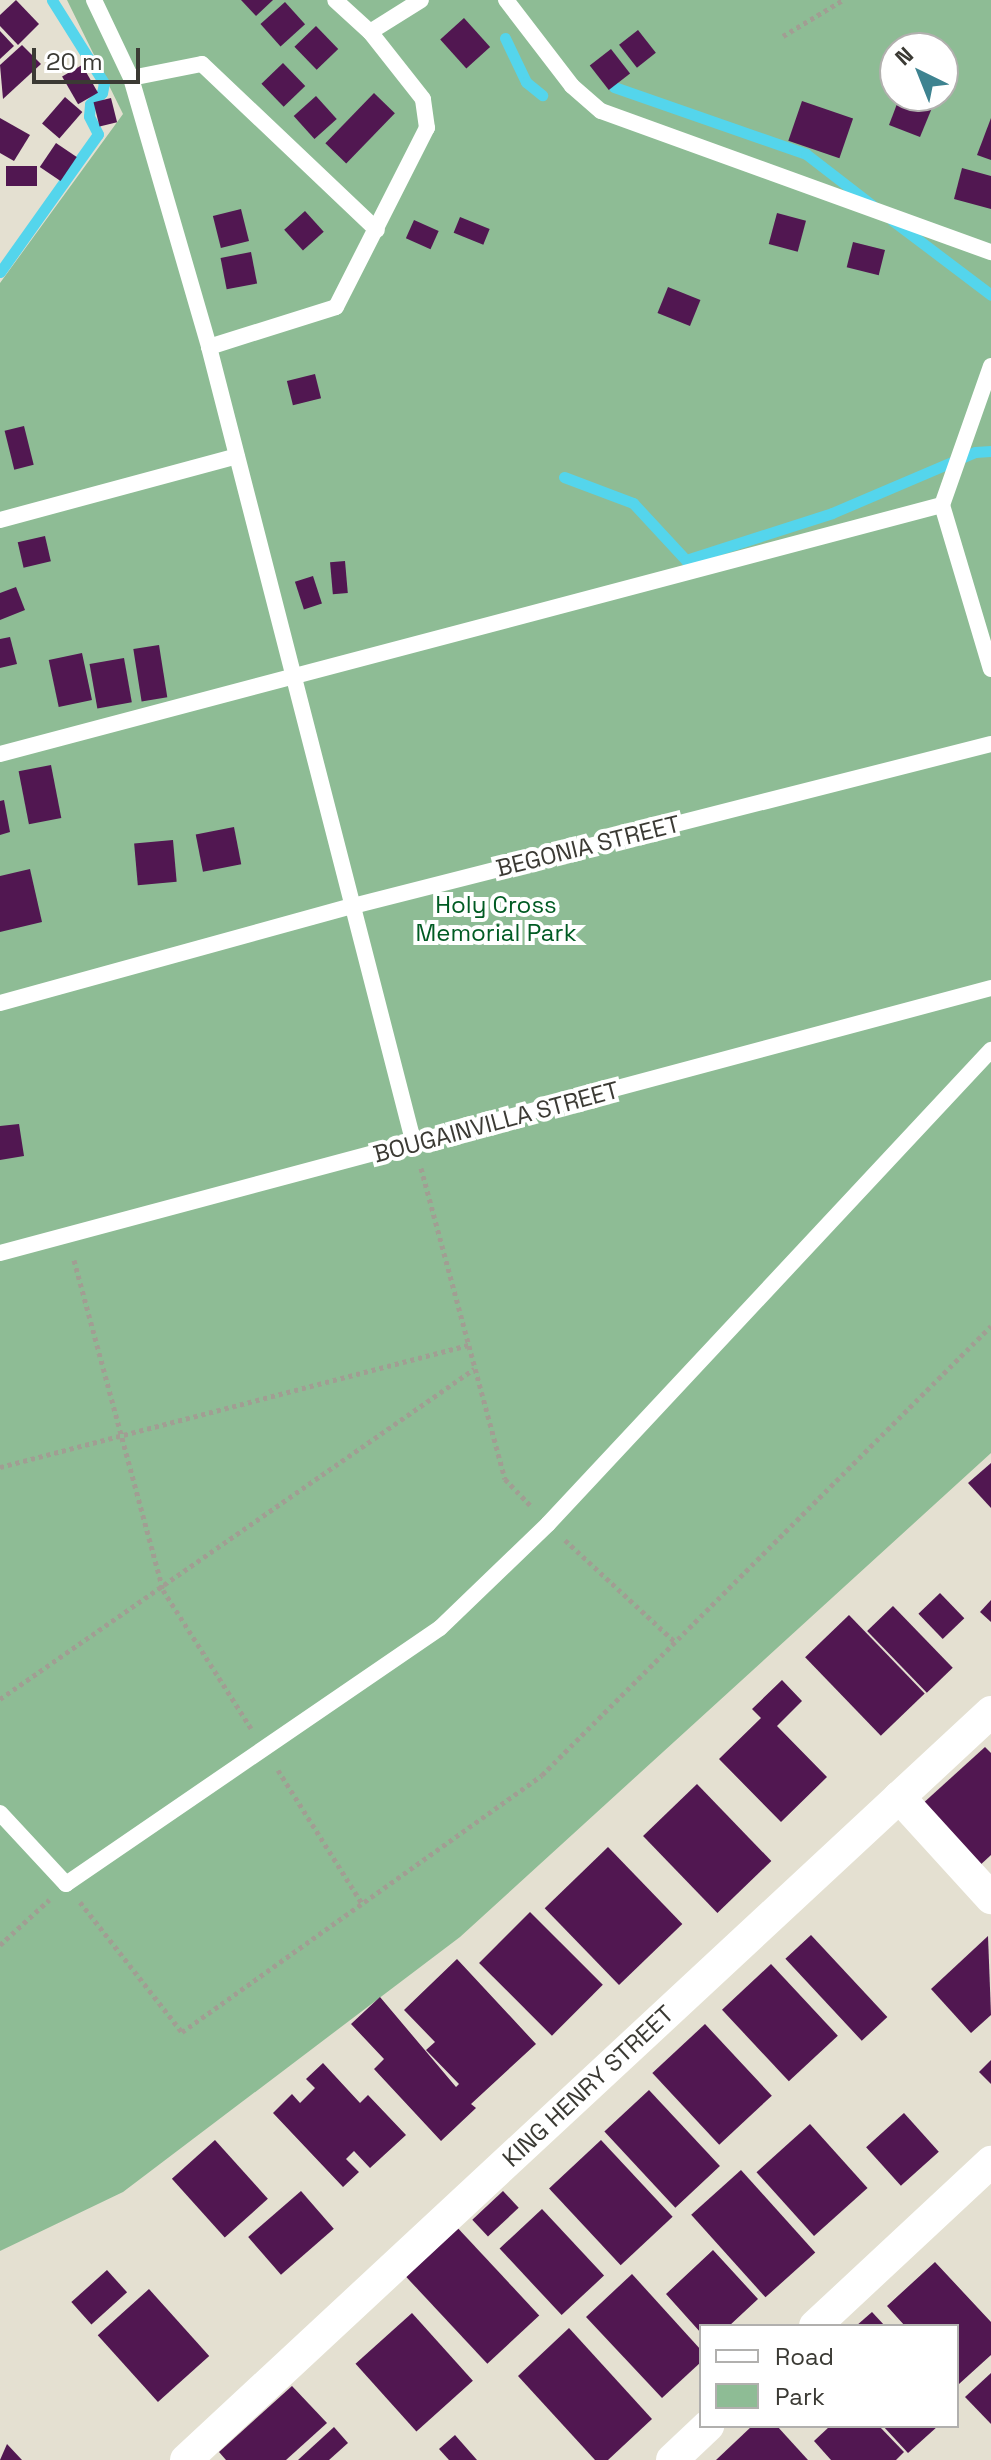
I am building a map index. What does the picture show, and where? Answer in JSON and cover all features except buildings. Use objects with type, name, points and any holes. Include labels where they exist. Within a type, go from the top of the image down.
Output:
[{"type":"street","name":"KING HENRY STREET","points":[[186,2460],[991,1712]]},
{"type":"street","points":[[899,1797],[991,1898]]},
{"type":"street","points":[[817,2324],[991,2162]]},
{"type":"street","points":[[672,2460],[706,2428]]},
{"type":"lane","points":[[94,0],[131,78],[209,347],[414,1144]]},
{"type":"lane","points":[[209,347],[336,307],[427,128],[423,99],[370,32],[335,0]]},
{"type":"lane","points":[[370,32],[421,0]]},
{"type":"lane","points":[[506,0],[572,86],[601,111],[991,252]]},
{"type":"lane","points":[[131,78],[202,64],[377,230]]},
{"type":"lane","points":[[991,366],[942,505],[991,669]]},
{"type":"lane","points":[[0,520],[237,456]]},
{"type":"lane","points":[[0,754],[942,505]]},
{"type":"lane","name":"BEGONIA STREET","points":[[0,1003],[353,906],[991,744]]},
{"type":"lane","name":"BOUGAINVILLA STREET","points":[[0,1253],[991,988]]},
{"type":"lane","points":[[0,1813],[66,1884],[440,1628],[548,1524],[991,1050]]},
{"type":"path","points":[[783,36],[843,0]]},
{"type":"path","points":[[414,1144],[505,1479],[548,1524],[675,1642]]},
{"type":"path","points":[[67,1235],[163,1590],[363,1905]]},
{"type":"path","points":[[0,1945],[66,1884],[182,2032],[542,1775],[991,1326]]},
{"type":"path","points":[[0,1467],[469,1345]]},
{"type":"path","points":[[0,1699],[163,1590],[474,1369]]},
{"type":"green space","name":"Holy Cross Memorial Park","points":[[67,0],[991,0],[991,1453],[460,1937],[123,2192],[0,2251],[0,283],[123,114]]},
{"type":"waterway","points":[[0,272],[98,134],[89,116],[90,104],[102,93],[104,83],[52,0]]},
{"type":"waterway","points":[[505,38],[526,82],[542,95]]},
{"type":"waterway","points":[[614,87],[806,154],[872,205]]},
{"type":"waterway","points":[[892,220],[991,295]]},
{"type":"waterway","points":[[564,477],[633,503],[686,560],[832,513],[975,452],[991,451]]}]
